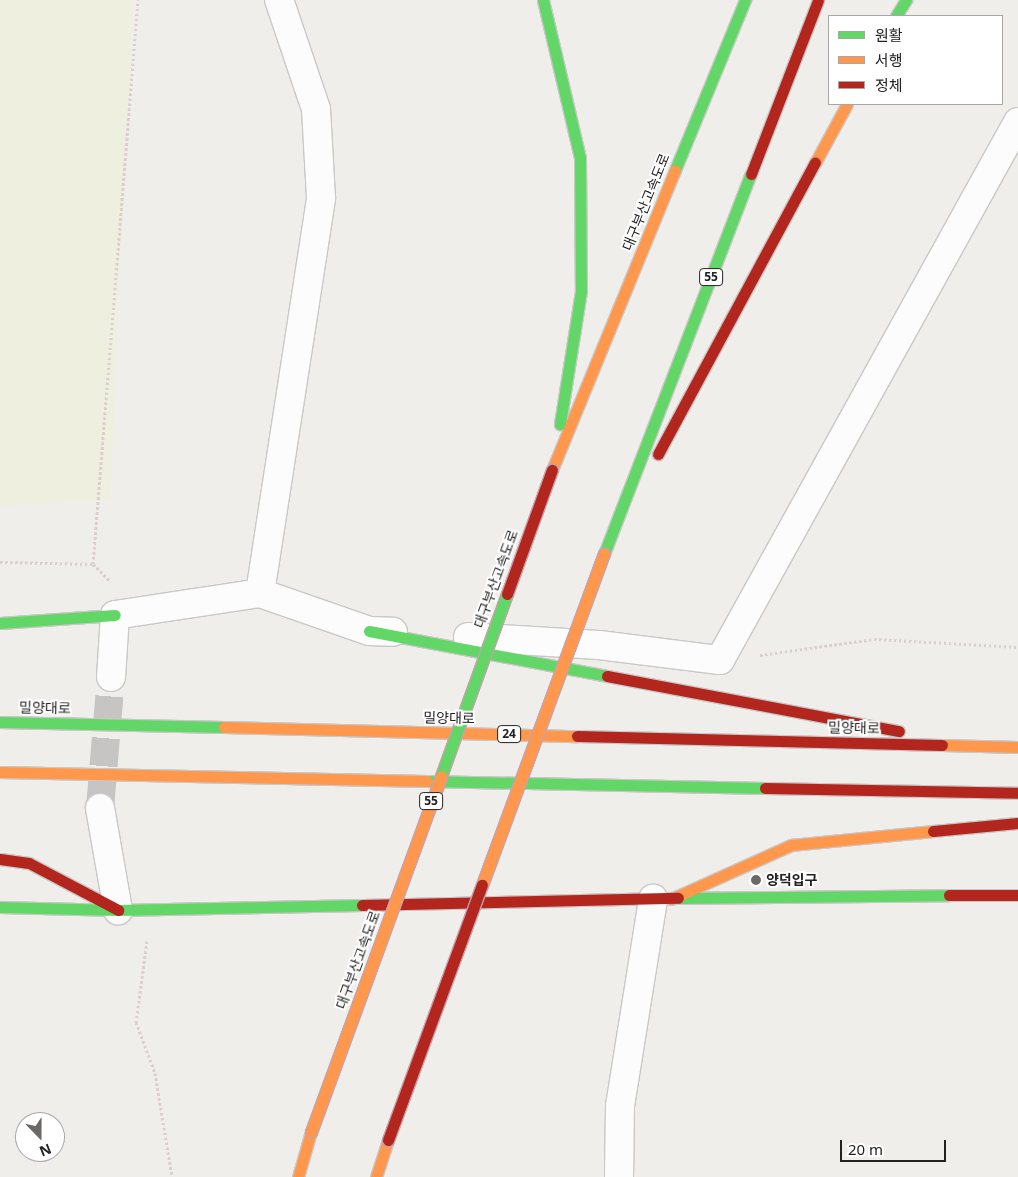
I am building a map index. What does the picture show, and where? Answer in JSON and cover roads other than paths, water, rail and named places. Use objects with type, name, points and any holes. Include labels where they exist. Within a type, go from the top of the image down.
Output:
[{"type":"main road","points":[[543,0],[580,158],[581,291],[552,470]]},
{"type":"main road","name":"대구부산고속도로","points":[[298,1177],[311,1132],[552,470],[745,0]]},
{"type":"main road","name":"55","points":[[376,1177],[604,554],[818,0]]},
{"type":"main road","points":[[897,15],[906,0]]},
{"type":"main road","points":[[604,554],[846,105]]},
{"type":"main road","points":[[0,623],[115,615]]},
{"type":"main road","points":[[369,631],[976,746]]},
{"type":"main road","name":"밀양대로","points":[[0,722],[1018,747]]},
{"type":"main road","points":[[0,772],[1018,793]]},
{"type":"main road","points":[[662,899],[791,845],[1018,823]]},
{"type":"main road","points":[[0,859],[29,863],[118,910]]},
{"type":"main road","points":[[0,907],[118,910],[662,899],[1018,895]]},
{"type":"street","points":[[260,593],[321,198],[316,109],[279,0]]},
{"type":"street","points":[[111,677],[115,615],[260,593],[369,631],[599,645],[720,660],[1018,122]]},
{"type":"street","points":[[100,808],[118,910]]},
{"type":"street","points":[[619,1177],[620,1106],[662,899]]},
{"type":"tunnel","points":[[100,808],[111,677]]},
{"type":"place","name":"양덕입구","points":[[756,880]]}]
